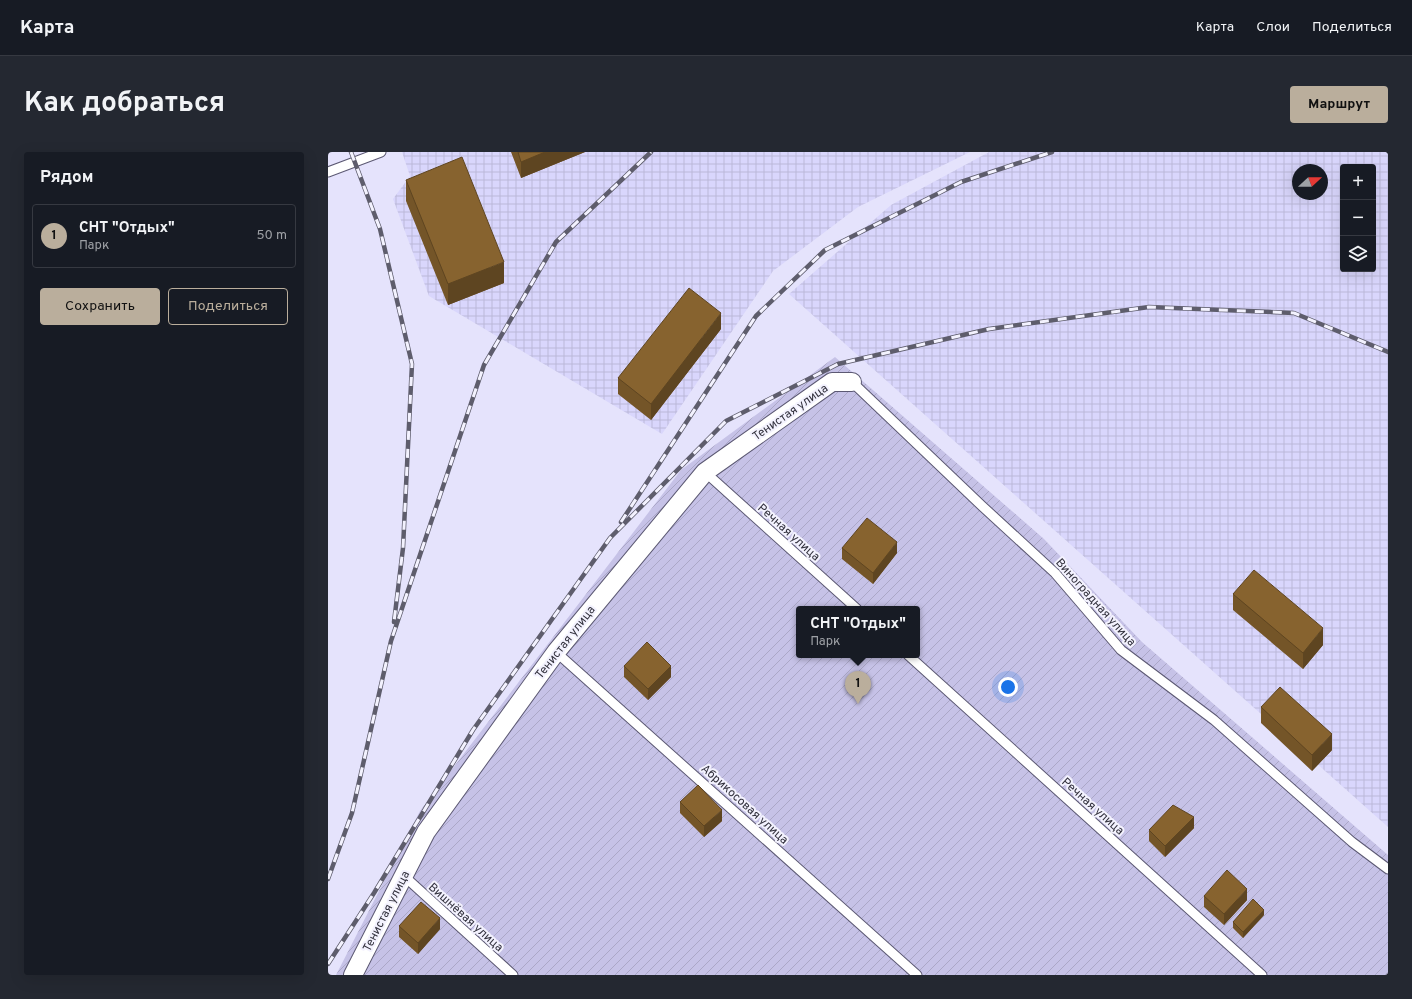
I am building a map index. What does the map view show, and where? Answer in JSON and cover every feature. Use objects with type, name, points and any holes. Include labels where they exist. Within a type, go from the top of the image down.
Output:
[{"type":"street","name":"Тенистая улица","points":[[353,975],[426,832],[556,652],[705,472],[832,382],[852,382]]},
{"type":"lane","points":[[328,172],[381,152]]},
{"type":"lane","name":"Виноградная улица","points":[[852,382],[1055,573],[1121,650],[1214,720],[1352,842],[1388,869]]},
{"type":"lane","name":"Речная улица","points":[[705,472],[854,606]]},
{"type":"lane","name":"Абрикосовая улица","points":[[556,652],[917,975]]},
{"type":"lane","name":"Речная улица","points":[[911,658],[1262,975]]},
{"type":"lane","name":"Вишнёвая улица","points":[[404,876],[513,975]]},
{"type":"shaded area","points":[[402,152],[970,152],[858,207],[773,271],[662,434],[429,296],[393,199],[410,176]]},
{"type":"shaded area","points":[[989,152],[1388,152],[1388,827],[789,294],[891,205]]},
{"type":"shaded area","points":[[835,357],[1044,539],[1142,642],[1388,855],[1388,975],[336,975],[420,811],[681,470]]},
{"type":"building","points":[[518,152],[545,152],[521,162]]},
{"type":"building","points":[[462,157],[504,262],[448,284],[406,180]]},
{"type":"building","points":[[689,288],[721,313],[651,404],[618,378]]},
{"type":"building","points":[[867,518],[897,542],[873,573],[842,548]]},
{"type":"building","points":[[1254,570],[1323,628],[1303,653],[1233,594]]},
{"type":"building","points":[[647,642],[671,666],[648,689],[624,666]]},
{"type":"building","points":[[1280,687],[1332,734],[1312,755],[1261,707]]},
{"type":"building","points":[[698,785],[722,810],[704,826],[680,802]]},
{"type":"building","points":[[1173,805],[1194,817],[1165,846],[1149,830]]},
{"type":"building","points":[[1227,870],[1247,889],[1224,914],[1204,896]]},
{"type":"building","points":[[1253,899],[1264,910],[1243,932],[1233,922]]},
{"type":"building","points":[[421,902],[440,918],[418,943],[399,926]]},
{"type":"railway","points":[[351,152],[380,229],[412,364],[403,548],[394,622]]},
{"type":"railway","points":[[328,879],[352,813],[391,641],[484,365],[556,242],[651,152]]},
{"type":"railway","points":[[621,522],[756,316],[825,250],[961,182],[1052,152]]},
{"type":"railway","points":[[328,964],[374,893],[473,730],[610,538],[726,421],[838,364],[989,329],[1149,307],[1294,313],[1388,352]]},
{"type":"place","name":"СНТ \"Отдых\"","points":[[858,704]]}]
